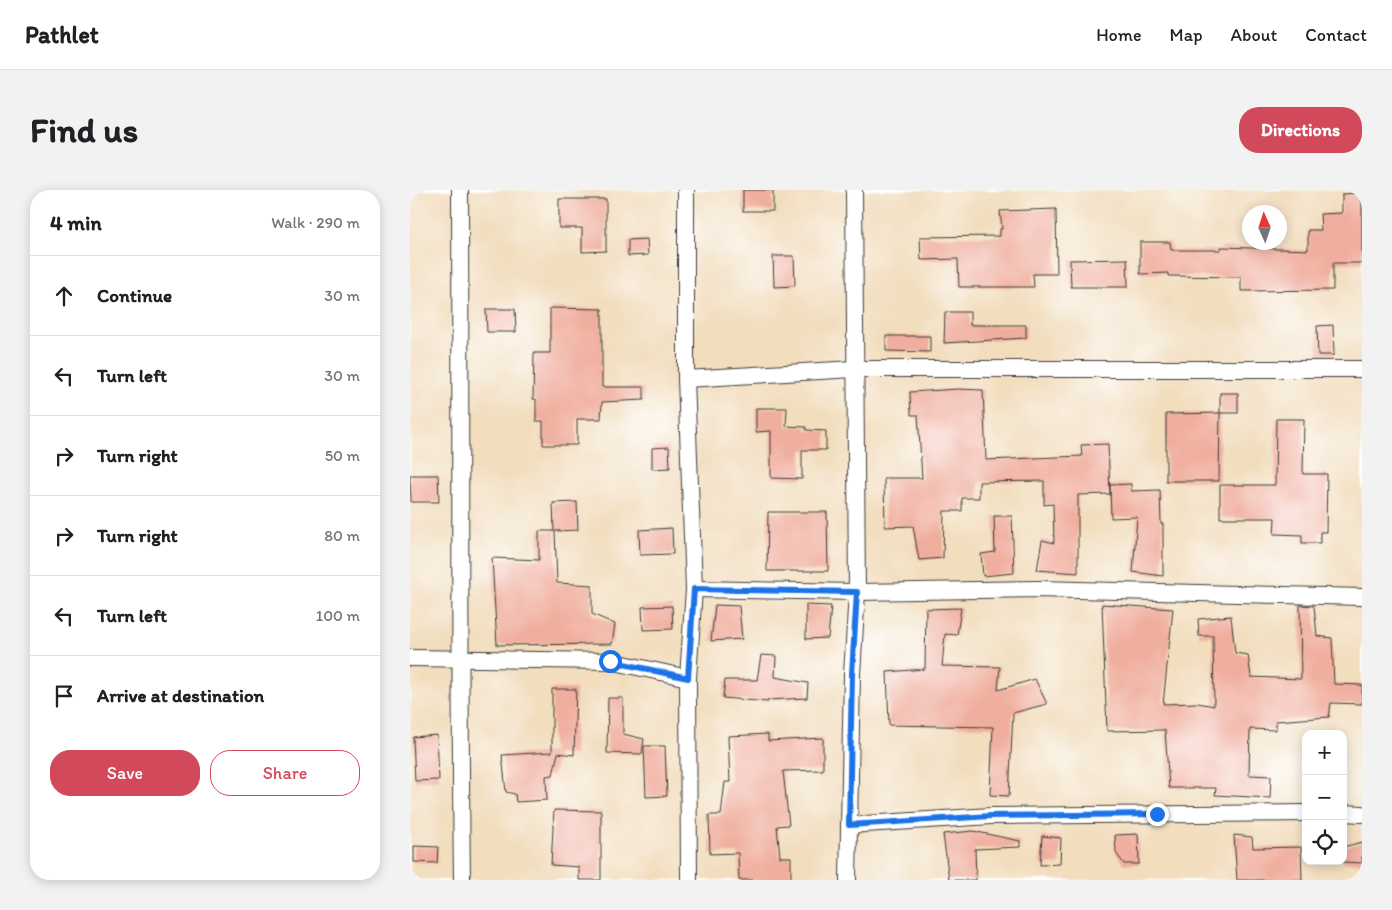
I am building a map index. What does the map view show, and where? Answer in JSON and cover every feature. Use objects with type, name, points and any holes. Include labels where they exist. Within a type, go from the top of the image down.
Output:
[{"type":"street","points":[[460,190],[461,526],[459,661],[462,880]]},
{"type":"street","points":[[686,190],[686,379],[694,589],[688,678],[689,880]]},
{"type":"street","points":[[848,880],[852,674],[857,592],[854,190]]},
{"type":"street","points":[[686,379],[854,369],[1362,369]]},
{"type":"street","points":[[694,589],[857,592],[1037,589],[1362,597]]},
{"type":"street","points":[[410,658],[459,661],[534,659],[610,661],[688,678]]},
{"type":"street","points":[[849,825],[991,816],[1302,813]]},
{"type":"street","points":[[1347,813],[1362,814]]},
{"type":"building","points":[[743,190],[773,190],[773,211],[743,211]]},
{"type":"building","points":[[1362,193],[1362,263],[1333,263],[1333,290],[1241,291],[1241,277],[1168,276],[1168,273],[1140,274],[1140,242],[1170,242],[1171,250],[1221,250],[1221,247],[1242,248],[1242,250],[1308,250],[1308,230],[1321,230],[1320,214],[1342,213],[1342,194]]},
{"type":"building","points":[[559,199],[606,199],[606,251],[582,252],[582,228],[559,228]]},
{"type":"building","points":[[1056,209],[1057,274],[1033,274],[1034,287],[959,287],[958,259],[921,260],[920,237],[1000,236],[1000,229],[1002,229],[1000,211]]},
{"type":"building","points":[[647,239],[648,255],[628,256],[628,240]]},
{"type":"building","points":[[773,256],[794,256],[795,286],[774,287]]},
{"type":"building","points":[[1127,259],[1128,287],[1071,287],[1070,260]]},
{"type":"building","points":[[550,308],[602,309],[602,387],[644,387],[644,400],[602,402],[601,419],[577,419],[577,445],[543,445],[543,421],[536,421],[536,399],[533,399],[534,353],[550,353]]},
{"type":"building","points":[[486,309],[515,309],[516,332],[487,332]]},
{"type":"building","points":[[945,312],[970,312],[970,325],[1026,325],[1026,338],[944,343]]},
{"type":"building","points":[[1333,325],[1334,355],[1318,355],[1317,326]]},
{"type":"building","points":[[886,336],[930,336],[930,352],[886,351]]},
{"type":"building","points":[[958,389],[983,390],[986,460],[1082,456],[1081,445],[1108,444],[1110,494],[1078,495],[1078,573],[1037,570],[1042,540],[1054,543],[1053,504],[1044,505],[1044,481],[979,482],[979,498],[962,498],[962,511],[944,511],[943,558],[919,560],[913,526],[885,527],[884,478],[922,478],[918,415],[911,415],[910,392]]},
{"type":"building","points":[[1220,393],[1238,393],[1238,413],[1220,413]]},
{"type":"building","points":[[756,408],[787,408],[786,426],[826,431],[826,450],[802,450],[802,479],[771,478],[771,431],[756,432]]},
{"type":"building","points":[[1220,413],[1219,481],[1166,481],[1166,414]]},
{"type":"building","points":[[1276,419],[1304,419],[1303,474],[1327,474],[1326,532],[1320,532],[1320,543],[1302,543],[1302,535],[1274,534],[1275,518],[1220,518],[1220,485],[1275,485]]},
{"type":"building","points":[[669,447],[670,468],[652,469],[652,448]]},
{"type":"building","points":[[410,475],[438,475],[439,502],[411,502]]},
{"type":"building","points":[[1131,484],[1131,491],[1160,490],[1161,524],[1163,524],[1163,576],[1133,572],[1137,517],[1111,518],[1110,485]]},
{"type":"building","points":[[577,502],[578,530],[555,531],[557,583],[592,585],[592,614],[615,624],[612,644],[497,645],[492,558],[539,560],[539,531],[554,531],[553,503]]},
{"type":"building","points":[[768,512],[827,512],[828,571],[767,571]]},
{"type":"building","points":[[994,516],[1012,516],[1014,573],[983,576],[981,554],[995,552]]},
{"type":"building","points":[[672,528],[673,554],[640,555],[639,530]]},
{"type":"building","points":[[1102,604],[1173,609],[1163,704],[1198,703],[1214,706],[1213,636],[1199,636],[1198,619],[1231,616],[1235,653],[1248,655],[1251,677],[1301,679],[1300,605],[1314,606],[1317,636],[1332,638],[1334,684],[1362,685],[1362,704],[1331,703],[1329,717],[1276,721],[1276,730],[1250,729],[1249,775],[1271,776],[1270,798],[1215,795],[1216,788],[1169,788],[1165,730],[1107,731]]},
{"type":"building","points":[[715,605],[739,606],[742,639],[711,641]]},
{"type":"building","points":[[806,605],[831,606],[828,638],[806,639]]},
{"type":"building","points":[[672,606],[673,629],[643,630],[642,607]]},
{"type":"building","points":[[961,608],[957,635],[945,634],[942,666],[1000,667],[998,690],[1035,679],[1047,704],[1013,713],[1009,796],[990,795],[993,727],[889,725],[887,672],[925,669],[926,609]]},
{"type":"building","points":[[761,655],[776,656],[775,677],[808,683],[807,698],[768,700],[768,702],[723,698],[725,680],[757,680]]},
{"type":"building","points":[[552,689],[576,689],[574,755],[558,753],[553,775],[546,776],[547,800],[516,802],[515,794],[506,792],[502,755],[552,752]]},
{"type":"building","points":[[608,698],[623,698],[623,734],[644,739],[642,754],[607,753]]},
{"type":"building","points":[[768,734],[768,741],[823,738],[823,770],[783,771],[789,825],[777,826],[780,857],[791,857],[791,880],[739,880],[738,853],[710,854],[709,815],[721,815],[725,782],[730,782],[728,736]]},
{"type":"building","points":[[437,735],[439,780],[415,781],[413,737]]},
{"type":"building","points":[[644,746],[665,746],[667,796],[646,797]]},
{"type":"building","points":[[554,810],[601,811],[601,880],[579,880],[579,867],[551,865]]},
{"type":"building","points":[[973,831],[1020,841],[1020,847],[975,849],[976,880],[949,880],[943,834]]},
{"type":"building","points":[[1138,834],[1139,864],[1124,864],[1116,853],[1115,835]]},
{"type":"building","points":[[1234,835],[1252,837],[1253,848],[1301,847],[1302,880],[1237,880]]},
{"type":"building","points":[[1042,836],[1061,838],[1060,864],[1040,865]]},
{"type":"building","points":[[1362,842],[1362,863],[1347,862],[1347,846]]},
{"type":"building","points":[[414,846],[438,847],[437,863],[414,862]]},
{"type":"route","points":[[610,661],[688,678],[694,589],[857,592],[852,674],[849,825],[991,816],[1157,814]]}]
